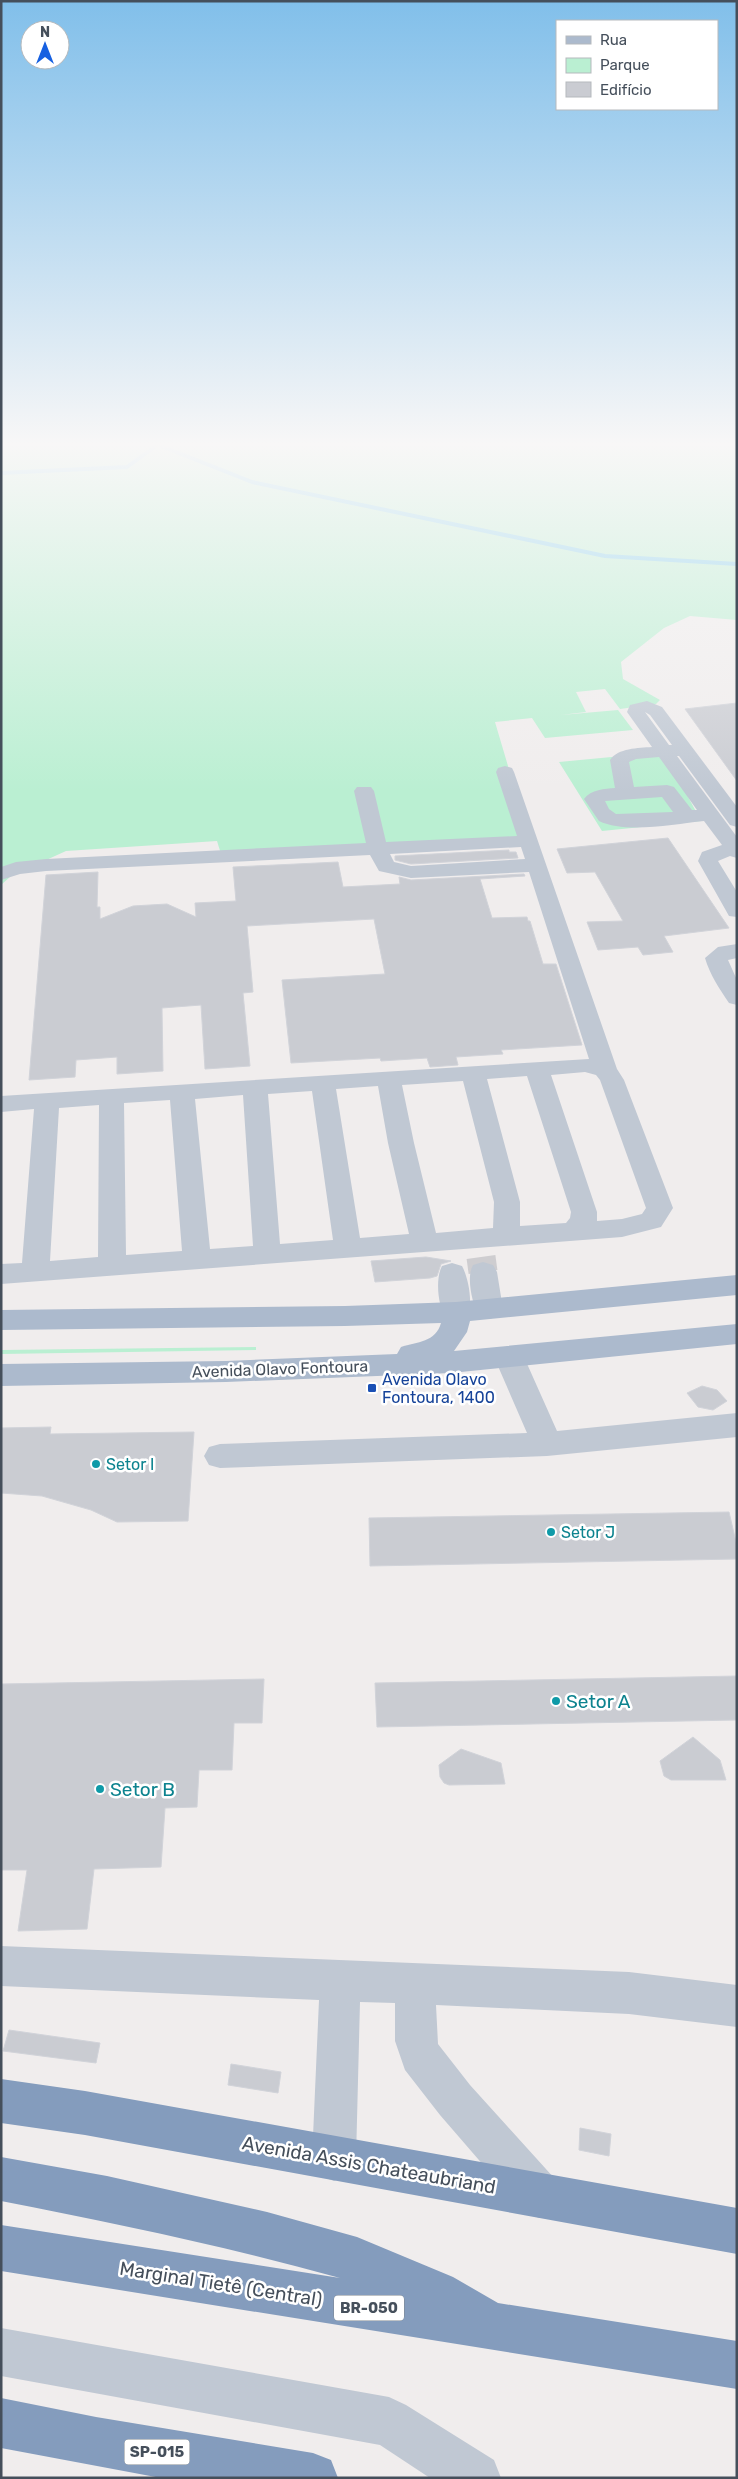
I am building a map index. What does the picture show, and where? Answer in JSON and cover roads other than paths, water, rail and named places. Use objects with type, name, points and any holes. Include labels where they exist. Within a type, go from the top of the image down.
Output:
[{"type":"highway","name":"Avenida Assis Chateaubriand","points":[[1,2101],[85,2113],[737,2231]]},
{"type":"highway","points":[[1,2179],[107,2199],[267,2235],[357,2260],[436,2294],[496,2327]]},
{"type":"highway","name":"Marginal Tietê (Central)","points":[[1,2248],[737,2366]]},
{"type":"highway","name":"SP-015","points":[[1,2423],[96,2442],[313,2478]]},
{"type":"main road","points":[[1,1320],[345,1316],[456,1312],[737,1285]]},
{"type":"main road","points":[[386,1366],[396,1359],[447,1343],[452,1337],[456,1312]]},
{"type":"main road","name":"Avenida Olavo Fontoura","points":[[1,1375],[386,1366],[509,1357],[737,1334]]},
{"type":"lane","points":[[737,821],[652,708],[636,709],[636,712],[736,849],[715,853],[709,856],[708,861],[737,911]]},
{"type":"lane","points":[[626,793],[619,760],[632,754],[684,749]]},
{"type":"lane","points":[[1,1274],[348,1248],[480,1256],[506,1237],[622,1228],[650,1221],[660,1208],[612,1080],[605,1069],[505,772]]},
{"type":"lane","points":[[364,791],[378,849],[386,867],[395,870],[537,865]]},
{"type":"lane","points":[[681,809],[667,791],[597,796],[594,799],[603,815],[614,820],[681,809],[710,814]]},
{"type":"lane","points":[[1,874],[16,868],[46,865],[529,841]]},
{"type":"lane","points":[[737,951],[726,952],[716,958],[720,972],[737,998]]},
{"type":"lane","points":[[1,1104],[323,1084],[585,1065],[605,1069]]},
{"type":"lane","points":[[536,1068],[584,1212],[584,1220],[574,1232]]},
{"type":"lane","points":[[473,1073],[507,1202],[506,1237]]},
{"type":"lane","points":[[389,1079],[401,1142],[444,1254],[456,1312]]},
{"type":"lane","points":[[323,1084],[348,1248]]},
{"type":"lane","points":[[255,1088],[267,1254]]},
{"type":"lane","points":[[182,1093],[197,1259]]},
{"type":"lane","points":[[112,1097],[112,1265]]},
{"type":"lane","points":[[35,1271],[47,1102]]},
{"type":"lane","points":[[480,1256],[489,1309]]},
{"type":"lane","points":[[509,1357],[547,1444]]},
{"type":"lane","points":[[220,1456],[547,1444],[737,1425]]},
{"type":"lane","points":[[1,1966],[629,1993],[737,2006]]},
{"type":"lane","points":[[334,2158],[340,1980]]},
{"type":"lane","points":[[415,1983],[416,2041],[420,2055],[455,2100],[540,2195]]},
{"type":"lane","points":[[1,2352],[389,2422],[476,2478]]},
{"type":"waterway","points":[[699,562],[737,564]]},
{"type":"tunnel","points":[[481,1257],[483,1272]]},
{"type":"place","name":"Avenida Olavo Fontoura, 1400","points":[[372,1388]]},
{"type":"place","name":"Setor I","points":[[96,1464]]},
{"type":"place","name":"Setor J","points":[[551,1532]]},
{"type":"place","name":"Setor A","points":[[556,1701]]},
{"type":"place","name":"Setor B","points":[[100,1789]]}]
